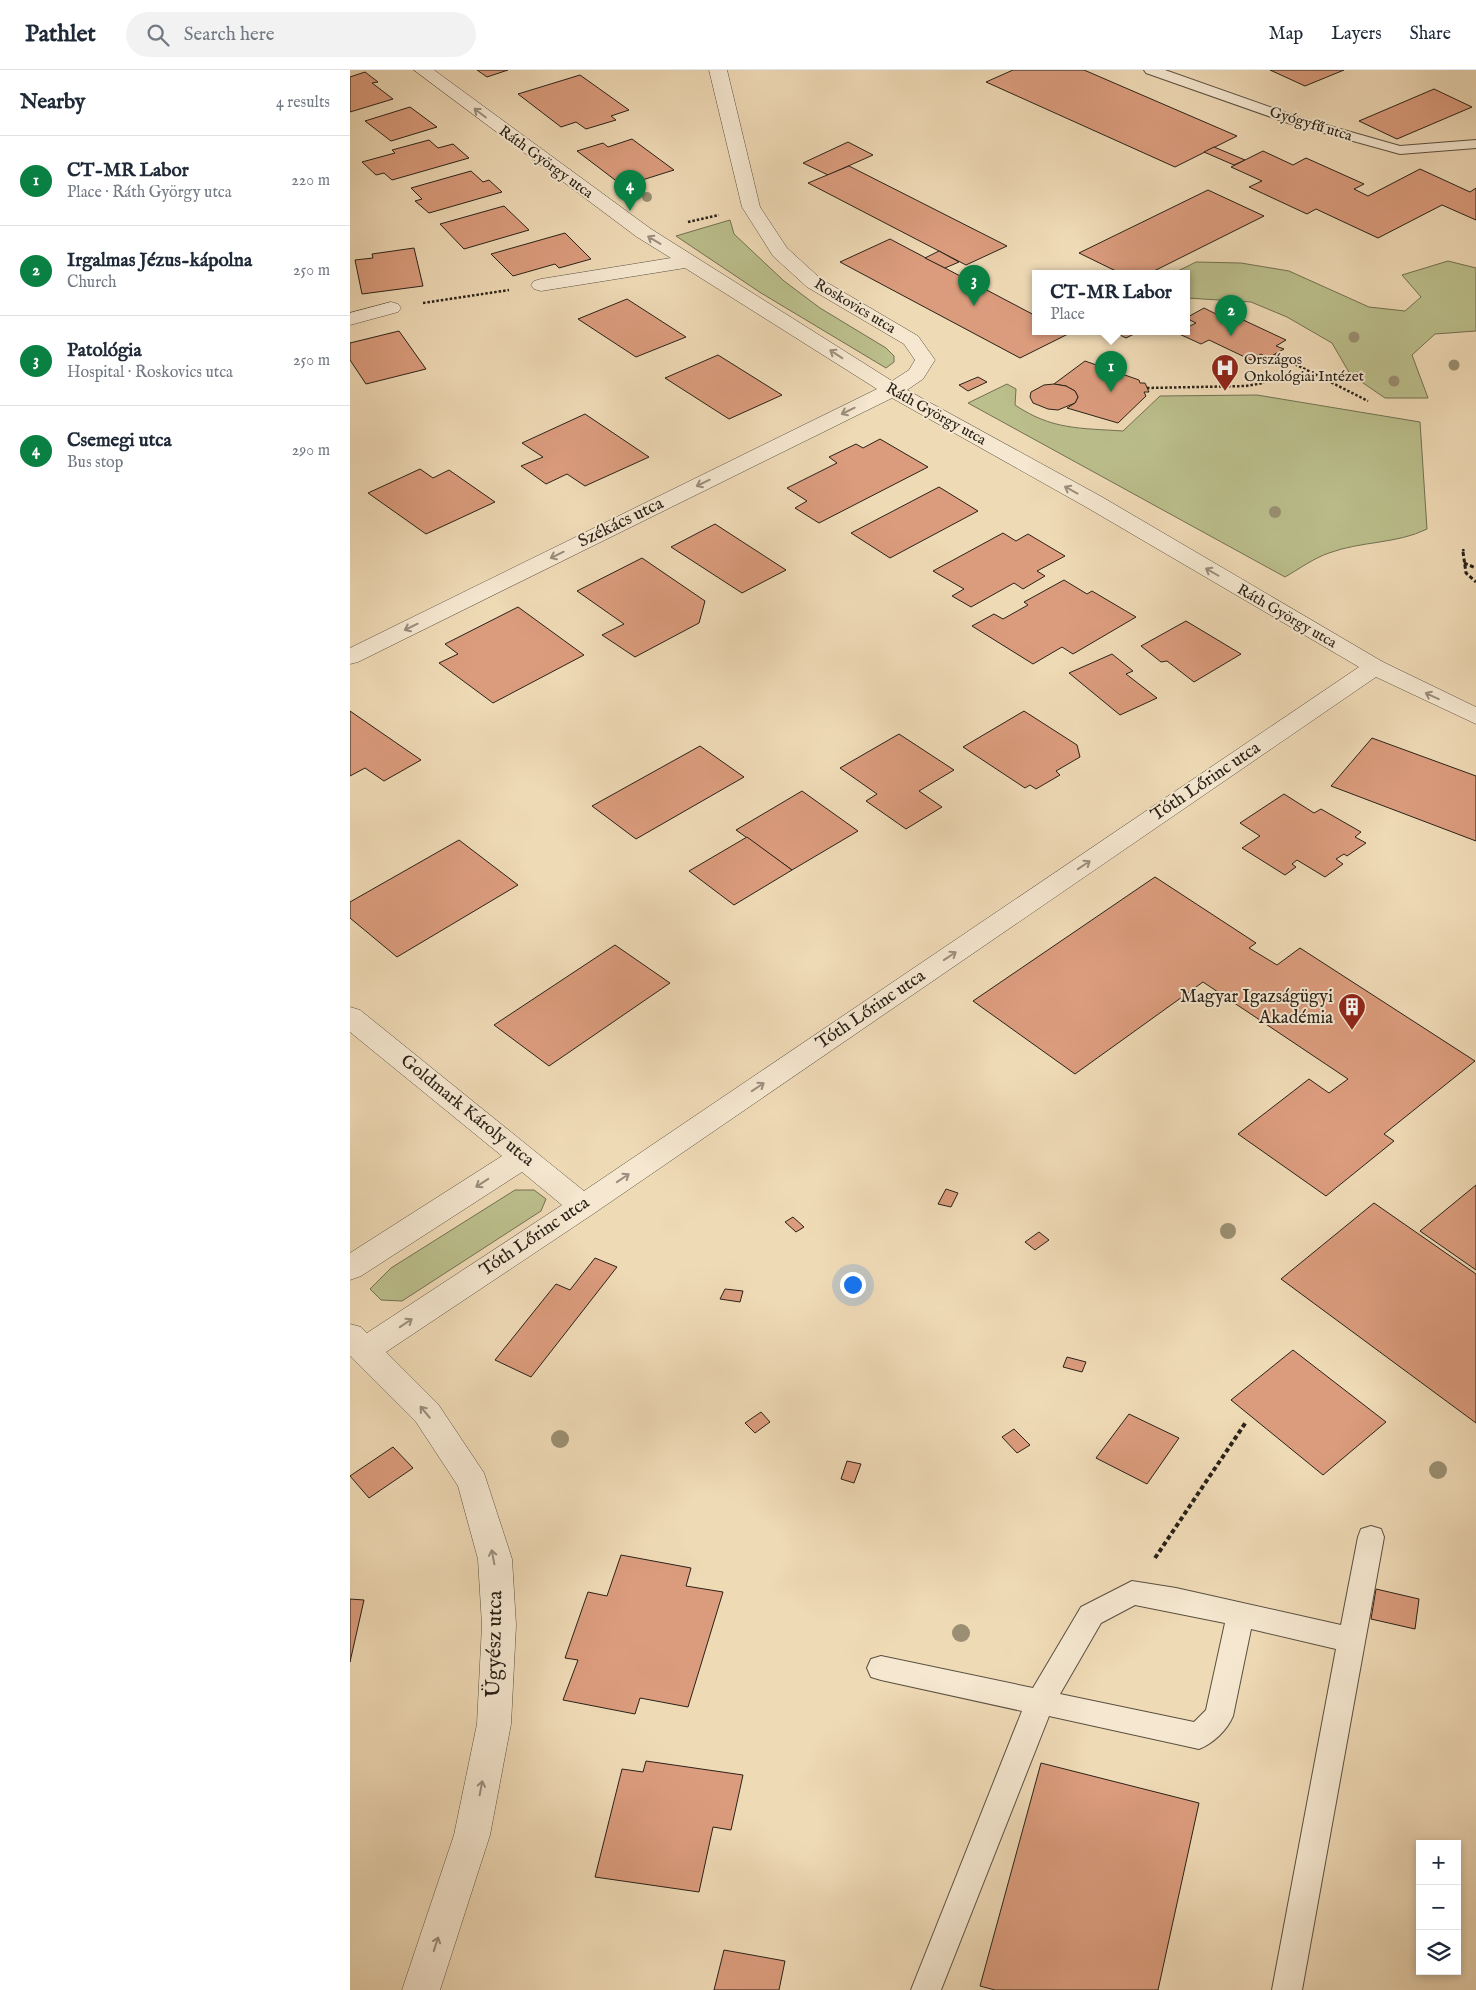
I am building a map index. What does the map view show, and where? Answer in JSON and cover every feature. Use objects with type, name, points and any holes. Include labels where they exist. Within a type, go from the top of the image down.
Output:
[{"type":"street","name":"Ráth György utca","points":[[423,70],[644,233],[892,390],[1094,502],[1375,667],[1476,716]]},
{"type":"street","name":"Roskovics utca","points":[[718,70],[751,207],[780,252],[814,283],[894,329],[911,340],[920,350],[925,360],[923,367],[911,380],[892,390]]},
{"type":"street","points":[[541,285],[691,261]]},
{"type":"street","points":[[350,319],[391,308]]},
{"type":"street","name":"Székács utca","points":[[350,657],[892,390]]},
{"type":"street","name":"Tóth Lőrinc utca","points":[[358,1343],[583,1206],[1375,667]]},
{"type":"street","name":"Goldmark Károly utca","points":[[350,1017],[583,1206]]},
{"type":"street","points":[[350,1268],[523,1156]]},
{"type":"street","name":"Ügyész utca","points":[[358,1343],[427,1413],[473,1482],[494,1559],[499,1625],[494,1724],[472,1835],[421,1990]]},
{"type":"lane","name":"Gyógyfű utca","points":[[1151,70],[1293,120],[1400,150],[1476,144]]},
{"type":"lane","points":[[1287,1990],[1371,1537]]},
{"type":"lane","points":[[926,1990],[1040,1702],[1091,1616],[1132,1593],[1352,1640]]},
{"type":"lane","points":[[881,1668],[1200,1736],[1219,1716],[1240,1615]]},
{"type":"path","points":[[644,233],[751,207]]},
{"type":"path","points":[[391,308],[541,285]]},
{"type":"path","points":[[1276,354],[1368,401]]},
{"type":"path","points":[[1147,388],[1246,386],[1264,383]]},
{"type":"path","points":[[1463,549],[1466,573],[1476,582]]},
{"type":"path","points":[[1464,563],[1476,568]]},
{"type":"path","points":[[1132,1593],[1246,1422]]},
{"type":"green space","points":[[730,220],[734,234],[784,281],[820,308],[886,348],[894,356],[894,362],[886,368],[761,293],[676,236]]},
{"type":"green space","points":[[1448,261],[1476,268],[1476,331],[1435,334],[1412,355],[1428,398],[1385,398],[1350,374],[1332,343],[1287,317],[1251,302],[1190,298],[1190,270],[1180,270],[1196,262],[1241,263],[1289,271],[1369,307],[1405,311],[1421,297],[1402,275]]},
{"type":"green space","points":[[1007,384],[1016,389],[1015,405],[1041,419],[1080,428],[1123,431],[1160,396],[1257,395],[1420,422],[1427,529],[1404,537],[1354,546],[1323,555],[1285,577],[968,403]]},
{"type":"green space","points":[[515,1190],[534,1190],[546,1199],[541,1211],[402,1301],[381,1300],[370,1289],[391,1268]]},
{"type":"building","points":[[477,70],[508,70],[487,77]]},
{"type":"building","points":[[1013,70],[1084,70],[1237,136],[1175,167],[986,82]]},
{"type":"building","points":[[1270,70],[1344,70],[1305,86]]},
{"type":"building","points":[[365,72],[378,82],[372,83],[393,99],[350,112],[350,77]]},
{"type":"building","points":[[580,75],[629,110],[611,116],[616,120],[586,129],[576,122],[561,127],[518,94]]},
{"type":"building","points":[[1434,89],[1472,107],[1397,139],[1359,121]]},
{"type":"building","points":[[410,107],[437,127],[391,141],[365,121]]},
{"type":"building","points":[[632,139],[674,170],[623,186],[577,151],[603,143],[608,147]]},
{"type":"building","points":[[429,140],[438,148],[453,144],[469,158],[392,180],[384,173],[376,175],[362,162],[395,153],[392,150]]},
{"type":"building","points":[[848,142],[873,155],[828,175],[803,163]]},
{"type":"building","points":[[1214,147],[1245,160],[1234,165],[1204,152]]},
{"type":"building","points":[[1263,151],[1293,165],[1306,158],[1364,184],[1354,189],[1368,196],[1420,169],[1470,192],[1476,188],[1476,220],[1442,205],[1378,238],[1316,209],[1307,214],[1249,187],[1262,181],[1231,167]]},
{"type":"building","points":[[849,166],[1007,246],[966,265],[808,183]]},
{"type":"building","points":[[471,171],[483,182],[489,180],[502,192],[429,213],[415,201],[422,199],[411,188]]},
{"type":"building","points":[[1208,190],[1264,216],[1156,270],[1114,270],[1079,253]]},
{"type":"building","points":[[504,206],[529,230],[464,249],[440,224]]},
{"type":"building","points":[[565,233],[591,259],[559,268],[555,264],[513,276],[491,254]]},
{"type":"building","points":[[890,239],[1032,314],[1032,335],[1066,335],[1020,358],[840,262]]},
{"type":"building","points":[[414,248],[423,286],[362,294],[355,260],[373,258],[372,254]]},
{"type":"building","points":[[939,251],[959,262],[945,268],[925,258]]},
{"type":"building","points":[[627,299],[686,337],[636,357],[578,319]]},
{"type":"building","points":[[1204,308],[1218,315],[1224,311],[1286,340],[1276,346],[1284,349],[1268,358],[1261,354],[1251,360],[1209,340],[1201,344],[1181,335],[1190,335],[1190,326],[1196,323],[1190,320],[1190,316]]},
{"type":"building","points":[[399,331],[426,369],[366,384],[350,360],[350,343]]},
{"type":"building","points":[[1120,335],[1132,335],[1126,338]]},
{"type":"building","points":[[718,355],[782,395],[729,419],[665,378]]},
{"type":"building","points":[[1085,361],[1139,380],[1140,383],[1145,383],[1149,392],[1144,392],[1146,396],[1118,423],[1067,408],[1075,403],[1078,397],[1075,391],[1066,386],[1054,384]]},
{"type":"building","points":[[978,377],[987,382],[968,391],[959,385]]},
{"type":"building","points":[[1044,385],[1066,386],[1075,391],[1078,397],[1075,403],[1058,410],[1048,409],[1033,403],[1030,397],[1031,392]]},
{"type":"building","points":[[585,414],[649,457],[585,486],[567,474],[546,484],[521,466],[543,457],[522,443]]},
{"type":"building","points":[[880,439],[928,467],[819,523],[795,508],[807,501],[787,488],[837,463],[829,457],[856,444],[863,448]]},
{"type":"building","points":[[420,469],[433,478],[449,470],[495,502],[426,534],[368,493]]},
{"type":"building","points":[[939,487],[978,511],[890,558],[851,533]]},
{"type":"building","points":[[715,524],[786,570],[742,593],[671,547]]},
{"type":"building","points":[[1003,533],[1016,541],[1028,534],[1065,556],[1037,571],[1045,576],[1023,589],[1014,583],[971,607],[952,596],[964,589],[933,571]]},
{"type":"building","points":[[642,558],[705,601],[699,623],[635,657],[602,635],[624,624],[577,591]]},
{"type":"building","points":[[1064,580],[1087,594],[1092,591],[1136,617],[1073,654],[1062,647],[1033,664],[972,626],[994,614],[1003,619],[1028,605],[1024,602]]},
{"type":"building","points":[[518,607],[584,655],[493,703],[439,663],[458,654],[445,644]]},
{"type":"building","points":[[1186,621],[1241,654],[1194,682],[1167,661],[1161,662],[1141,646]]},
{"type":"building","points":[[1112,654],[1133,671],[1126,674],[1157,698],[1120,715],[1069,673]]},
{"type":"building","points":[[350,711],[421,760],[384,781],[365,768],[350,776]]},
{"type":"building","points":[[1024,711],[1077,745],[1080,757],[1056,771],[1060,775],[1036,789],[1030,785],[1025,788],[963,747]]},
{"type":"building","points":[[899,734],[954,770],[919,791],[942,807],[906,829],[866,801],[877,794],[840,768]]},
{"type":"building","points":[[1372,738],[1476,776],[1476,841],[1331,786]]},
{"type":"building","points":[[700,746],[744,777],[636,839],[592,806]]},
{"type":"building","points":[[802,791],[858,831],[792,870],[736,830]]},
{"type":"building","points":[[1284,794],[1314,813],[1321,809],[1361,832],[1355,837],[1366,843],[1347,856],[1344,854],[1336,859],[1343,864],[1325,877],[1297,860],[1292,864],[1296,867],[1285,875],[1242,848],[1260,836],[1240,823]]},
{"type":"building","points":[[747,837],[792,870],[734,905],[689,871]]},
{"type":"building","points":[[459,840],[518,885],[397,957],[350,918],[350,902]]},
{"type":"building","name":"Magyar Igazságügyi Akadémia","points":[[1155,877],[1256,943],[1249,948],[1277,965],[1300,948],[1475,1061],[1384,1134],[1394,1141],[1326,1196],[1238,1134],[1309,1079],[1329,1093],[1348,1079],[1203,982],[1075,1074],[973,1001]]},
{"type":"building","points":[[615,945],[670,983],[549,1066],[494,1025]]},
{"type":"building","points":[[1476,1185],[1476,1270],[1420,1231]]},
{"type":"building","points":[[946,1189],[958,1193],[951,1207],[938,1204]]},
{"type":"building","points":[[1374,1203],[1476,1274],[1476,1423],[1281,1279]]},
{"type":"building","points":[[793,1217],[804,1227],[796,1232],[785,1222]]},
{"type":"building","points":[[1039,1232],[1049,1240],[1035,1250],[1025,1242]]},
{"type":"building","points":[[595,1258],[617,1267],[531,1377],[495,1360],[556,1284],[570,1290]]},
{"type":"building","points":[[725,1289],[743,1291],[740,1302],[720,1299]]},
{"type":"building","points":[[1293,1350],[1386,1422],[1323,1475],[1231,1400]]},
{"type":"building","points":[[1067,1357],[1086,1362],[1082,1372],[1063,1367]]},
{"type":"building","points":[[761,1412],[770,1422],[755,1433],[745,1423]]},
{"type":"building","points":[[1129,1414],[1179,1438],[1147,1484],[1096,1458]]},
{"type":"building","points":[[1014,1429],[1030,1445],[1017,1453],[1002,1437]]},
{"type":"building","points":[[393,1447],[413,1468],[369,1498],[350,1476]]},
{"type":"building","points":[[847,1461],[861,1464],[854,1483],[841,1479]]},
{"type":"building","points":[[621,1555],[691,1568],[686,1586],[723,1592],[688,1707],[640,1698],[635,1714],[563,1700],[578,1660],[565,1658],[588,1592],[607,1596]]},
{"type":"building","points":[[1376,1589],[1419,1599],[1415,1629],[1371,1619]]},
{"type":"building","points":[[350,1599],[364,1600],[350,1662]]},
{"type":"building","points":[[646,1761],[743,1775],[731,1830],[713,1827],[699,1892],[595,1877],[622,1769],[643,1772]]},
{"type":"building","points":[[1041,1763],[1199,1803],[1158,1990],[995,1990],[980,1986]]},
{"type":"building","points":[[724,1950],[785,1961],[779,1990],[714,1990]]},
{"type":"place","name":"Csemegi utca","points":[[630,211]]},
{"type":"place","name":"Patológia","points":[[974,306]]},
{"type":"place","name":"Irgalmas Jézus-kápolna","points":[[1231,336]]},
{"type":"place","name":"CT-MR Labor","points":[[1111,392]]},
{"type":"place","name":"Országos Onkológiai Intézet","points":[[1225,392]]},
{"type":"place","name":"Magyar Igazságügyi Akadémia","points":[[1352,1031]]}]
